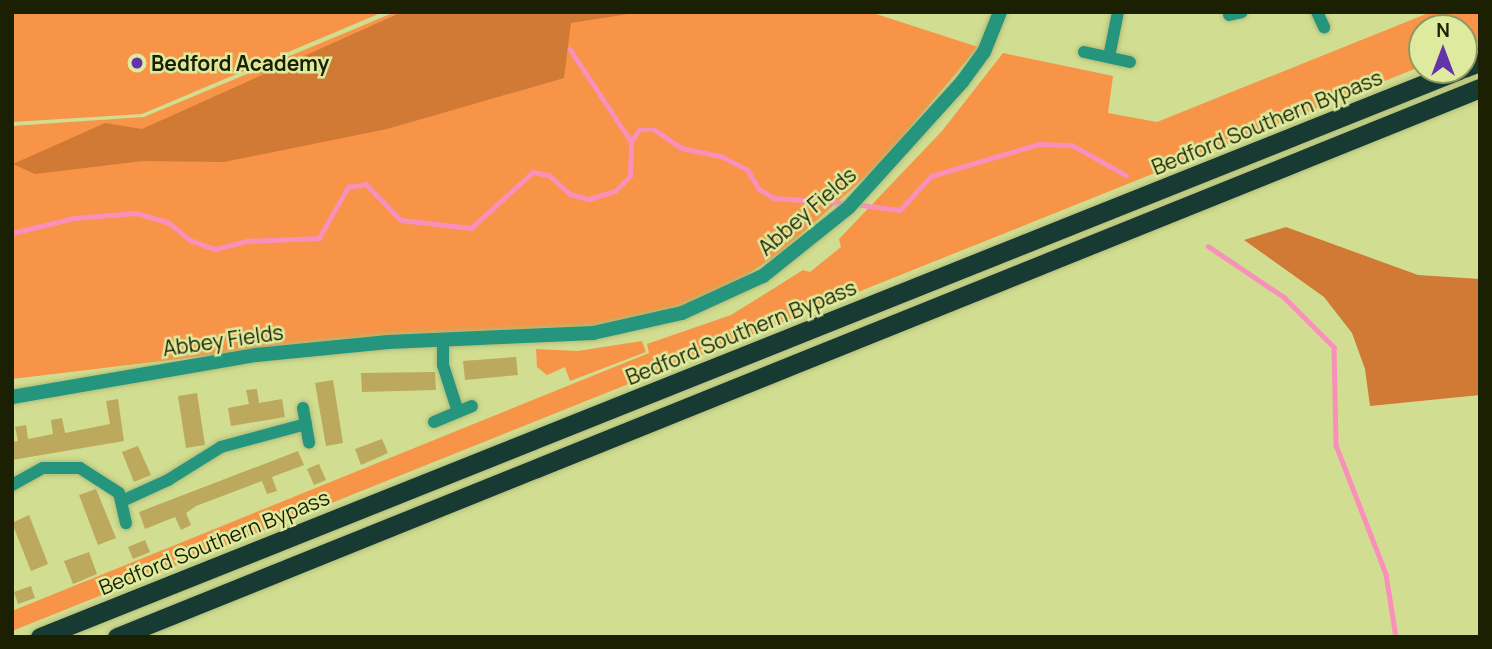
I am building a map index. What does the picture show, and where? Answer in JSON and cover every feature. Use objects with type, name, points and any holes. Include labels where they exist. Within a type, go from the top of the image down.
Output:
[{"type":"highway","name":"Bedford Southern Bypass","points":[[40,637],[1424,84]]},
{"type":"highway","points":[[117,637],[1480,88]]},
{"type":"street","name":"Abbey Fields","points":[[12,397],[257,355],[593,333],[638,326],[723,297],[799,250],[879,175],[984,52],[1000,12]]},
{"type":"street","points":[[1109,57],[1118,12]]},
{"type":"street","points":[[1317,12],[1324,27]]},
{"type":"street","points":[[1084,52],[1130,62]]},
{"type":"street","points":[[443,341],[443,365],[457,412]]},
{"type":"street","points":[[435,422],[472,405]]},
{"type":"street","points":[[303,408],[309,442]]},
{"type":"street","points":[[122,501],[168,481],[221,447],[306,424]]},
{"type":"street","points":[[12,485],[43,468],[71,466],[94,473],[122,501],[126,523]]},
{"type":"shaded area","name":"Bedford Academy","points":[[12,12],[383,12],[142,114],[12,122]]},
{"type":"shaded area","points":[[395,12],[870,12],[978,47],[879,165],[781,252],[720,293],[670,312],[593,327],[329,341],[12,379],[12,126],[144,117]]},
{"type":"shaded area","points":[[402,12],[641,12],[571,23],[564,78],[387,129],[224,162],[143,161],[35,174],[13,164],[105,123],[142,129]]},
{"type":"shaded area","points":[[1480,12],[1480,42],[1478,43],[1478,14],[1426,14]]},
{"type":"shaded area","points":[[1408,21],[1408,72],[12,631],[12,611],[649,353],[647,344],[731,315],[803,270],[810,272],[841,247],[839,239],[942,131],[1003,53],[1113,76],[1108,113],[1157,122]]},
{"type":"shaded area","points":[[1286,227],[1418,275],[1480,279],[1480,395],[1370,406],[1365,369],[1352,333],[1324,297],[1244,240]]},
{"type":"shaded area","points":[[642,341],[646,352],[570,381],[565,367],[547,375],[537,367],[536,349],[578,351]]},
{"type":"building","points":[[516,357],[518,375],[465,380],[463,361]]},
{"type":"building","points":[[435,372],[436,390],[362,392],[361,373]]},
{"type":"building","points":[[333,380],[343,443],[326,446],[315,383]]},
{"type":"building","points":[[257,389],[259,403],[282,399],[285,417],[231,426],[228,408],[249,404],[246,390]]},
{"type":"building","points":[[197,393],[205,445],[186,448],[178,396]]},
{"type":"building","points":[[118,399],[124,441],[12,460],[12,442],[18,441],[15,427],[26,425],[28,439],[53,434],[51,420],[62,418],[65,433],[110,424],[106,401]]},
{"type":"building","points":[[382,439],[388,453],[361,465],[355,449]]},
{"type":"building","points":[[138,446],[151,475],[134,482],[122,452]]},
{"type":"building","points":[[298,451],[304,465],[272,477],[277,491],[267,494],[262,481],[196,506],[186,513],[191,525],[181,530],[175,517],[145,529],[139,512]]},
{"type":"building","points":[[319,464],[326,480],[314,485],[307,469]]},
{"type":"building","points":[[96,489],[116,538],[98,545],[79,495]]},
{"type":"building","points":[[29,515],[48,564],[31,571],[12,523]]},
{"type":"building","points":[[145,540],[150,552],[133,559],[128,547]]},
{"type":"building","points":[[89,552],[97,574],[73,584],[64,561]]},
{"type":"building","points":[[31,586],[35,598],[18,604],[14,592]]},
{"type":"waterway","points":[[570,49],[631,141]]},
{"type":"waterway","points":[[12,233],[74,218],[136,213],[168,222],[190,240],[215,249],[246,241],[319,238],[348,187],[366,184],[401,220],[471,228],[533,172],[549,175],[570,194],[589,199],[615,191],[630,176],[631,141],[639,130],[655,130],[682,148],[721,156],[747,169],[759,189],[774,198],[846,203]]},
{"type":"waterway","points":[[854,204],[900,210],[931,176],[1039,144],[1072,145],[1126,175]]},
{"type":"waterway","points":[[1208,246],[1284,297],[1334,347],[1336,445],[1386,574],[1396,637]]},
{"type":"place","name":"Bedford Academy","points":[[137,63]]}]
